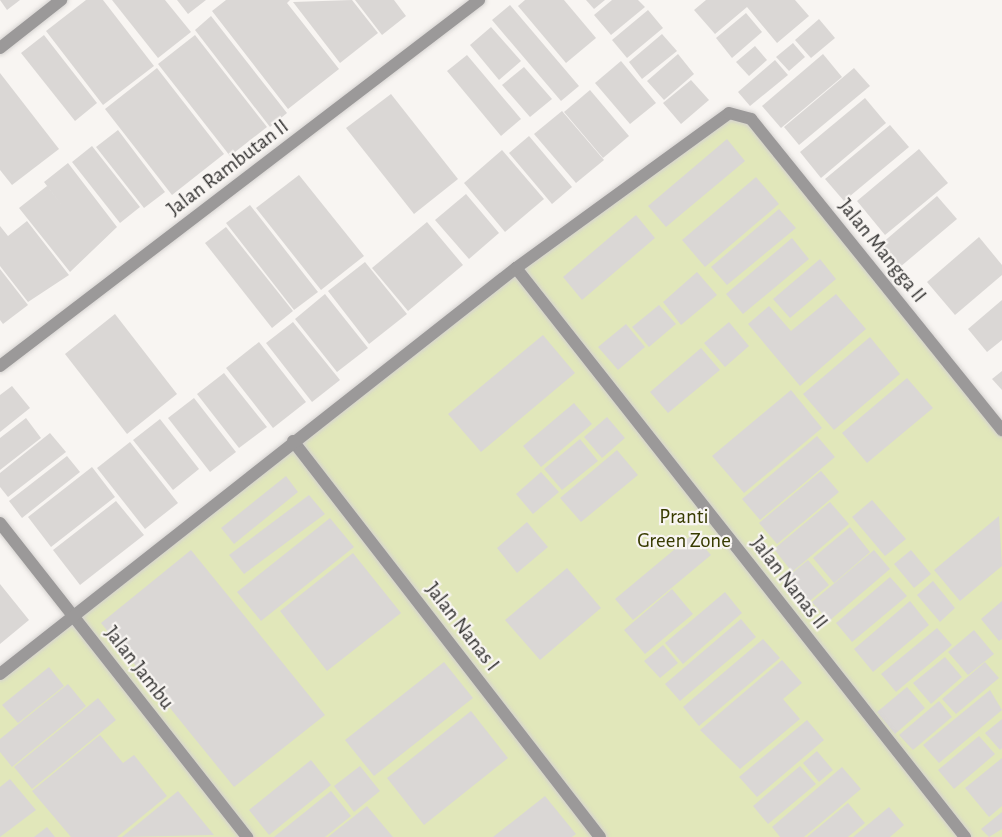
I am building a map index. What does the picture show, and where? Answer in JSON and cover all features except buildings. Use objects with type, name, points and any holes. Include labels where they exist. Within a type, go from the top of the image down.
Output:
[{"type":"street","name":"Jalan Rambutan II","points":[[0,366],[479,0]]},
{"type":"street","points":[[0,48],[55,2]]},
{"type":"street","name":"Jalan Mangga II","points":[[516,267],[722,116],[744,114],[751,119],[1002,430]]},
{"type":"street","points":[[0,674],[292,441],[516,267]]},
{"type":"street","name":"Jalan Nanas II","points":[[516,267],[965,837]]},
{"type":"street","name":"Jalan Nanas I","points":[[292,441],[600,837]]},
{"type":"street","name":"Jalan Jambu","points":[[0,523],[247,837]]},
{"type":"green space","name":"Pranti Green Zone","points":[[744,116],[1002,435],[1002,837],[0,837],[0,676],[294,442],[722,117]]}]
